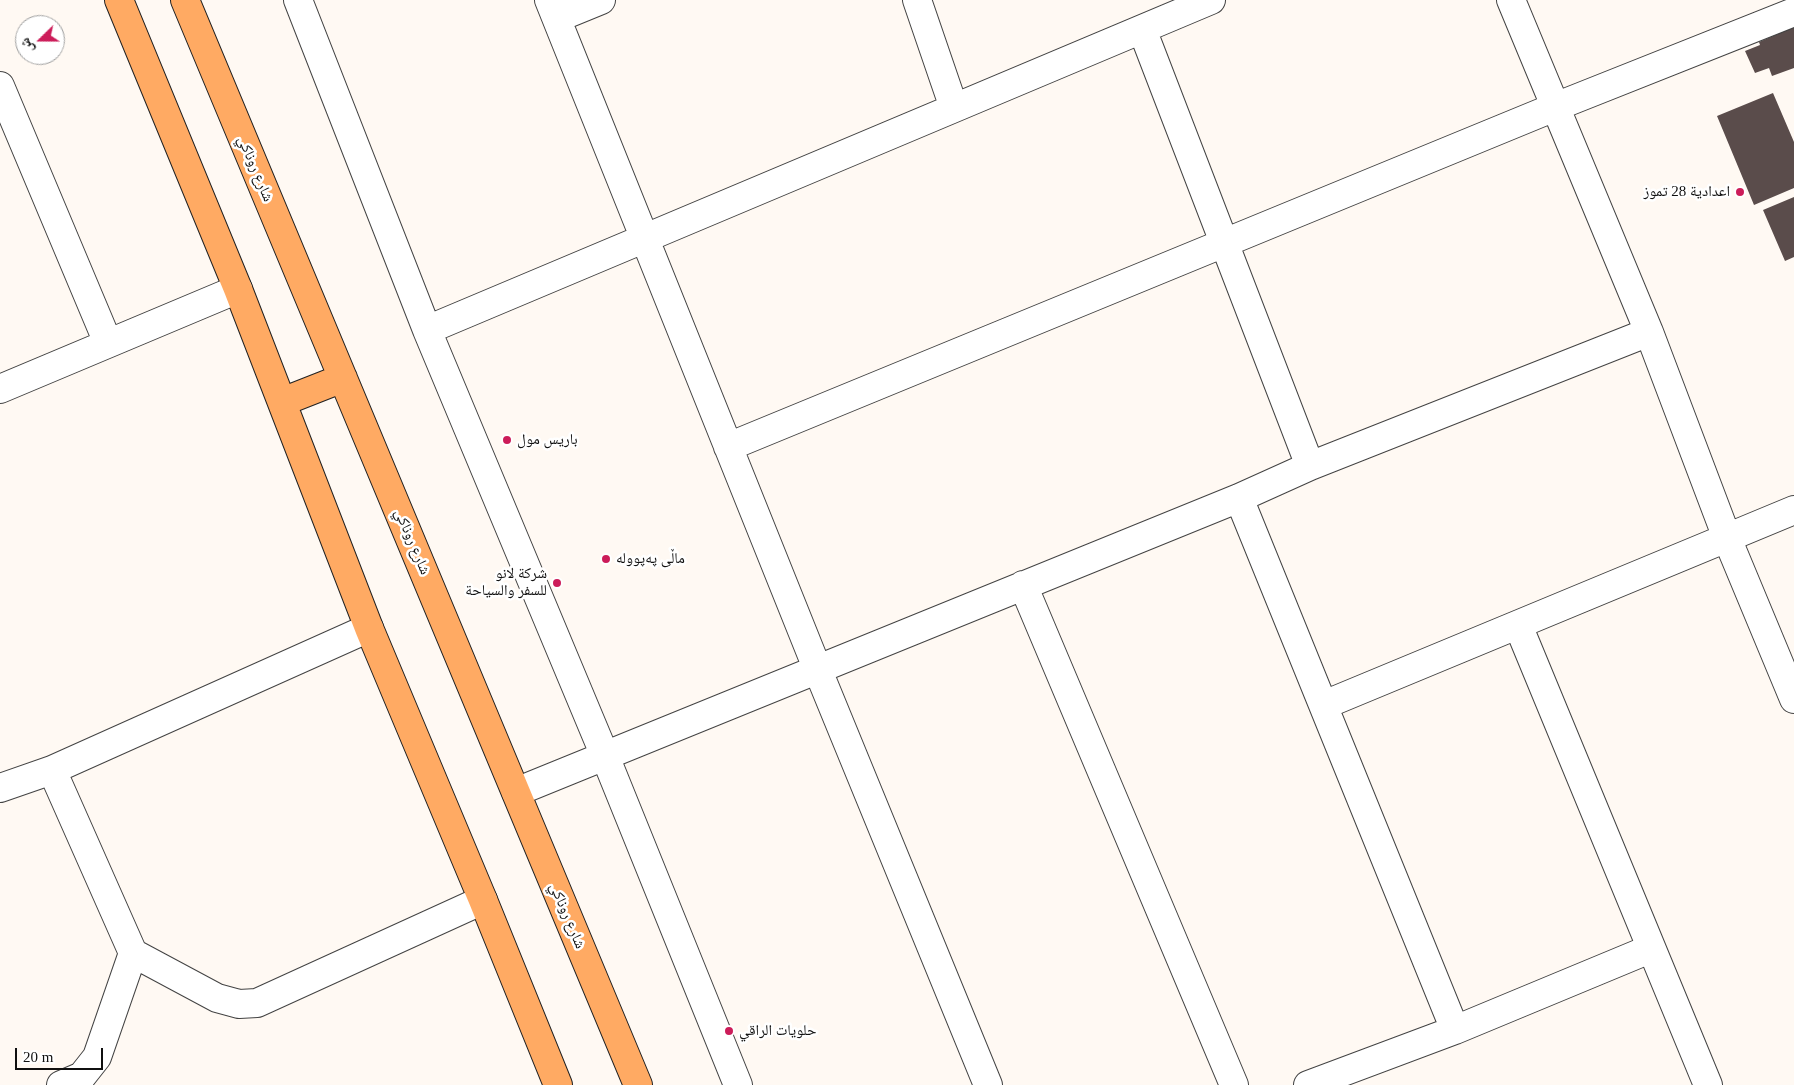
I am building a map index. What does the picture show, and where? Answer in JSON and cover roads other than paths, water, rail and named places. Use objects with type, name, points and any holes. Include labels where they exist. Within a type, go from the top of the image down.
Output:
[{"type":"main road","points":[[119,0],[238,289],[368,628],[483,900],[558,1085]]},
{"type":"main road","name":"شارع روناكي","points":[[185,0],[638,1085]]},
{"type":"main road","points":[[282,402],[343,378]]},
{"type":"street","points":[[298,0],[427,330],[605,756],[738,1085]]},
{"type":"street","points":[[601,0],[553,9],[816,668],[988,1085]]},
{"type":"street","points":[[917,0],[954,108]]},
{"type":"street","points":[[427,330],[1211,0]]},
{"type":"street","points":[[1511,0],[1649,332],[1727,538],[1794,699]]},
{"type":"street","points":[[728,447],[1555,107],[1794,12]]},
{"type":"street","points":[[1142,29],[1310,466]]},
{"type":"street","points":[[0,86],[108,343]]},
{"type":"street","points":[[0,389],[238,289]]},
{"type":"street","points":[[516,792],[816,668],[1239,498],[1310,466],[1649,332]]},
{"type":"street","points":[[1239,498],[1455,1030]]},
{"type":"street","points":[[1324,705],[1794,510]]},
{"type":"street","points":[[1023,585],[1234,1085]]},
{"type":"street","points":[[1518,624],[1650,949],[1708,1085]]},
{"type":"street","points":[[0,788],[52,770],[368,628]]},
{"type":"street","points":[[52,770],[133,953],[217,998],[239,1004],[257,1003],[483,900]]},
{"type":"street","points":[[1308,1085],[1455,1030],[1650,949]]},
{"type":"street","points":[[61,1085],[82,1076],[97,1057],[133,953]]},
{"type":"place","name":"اعدادية 28 تموز","points":[[1740,192]]},
{"type":"place","name":"باريس مول","points":[[507,440]]},
{"type":"place","name":"ماڵی پەپوولە","points":[[606,559]]},
{"type":"place","name":"شركة لانو للسفر والسياحة","points":[[557,583]]},
{"type":"place","name":"حلويات الراقي","points":[[729,1031]]}]
